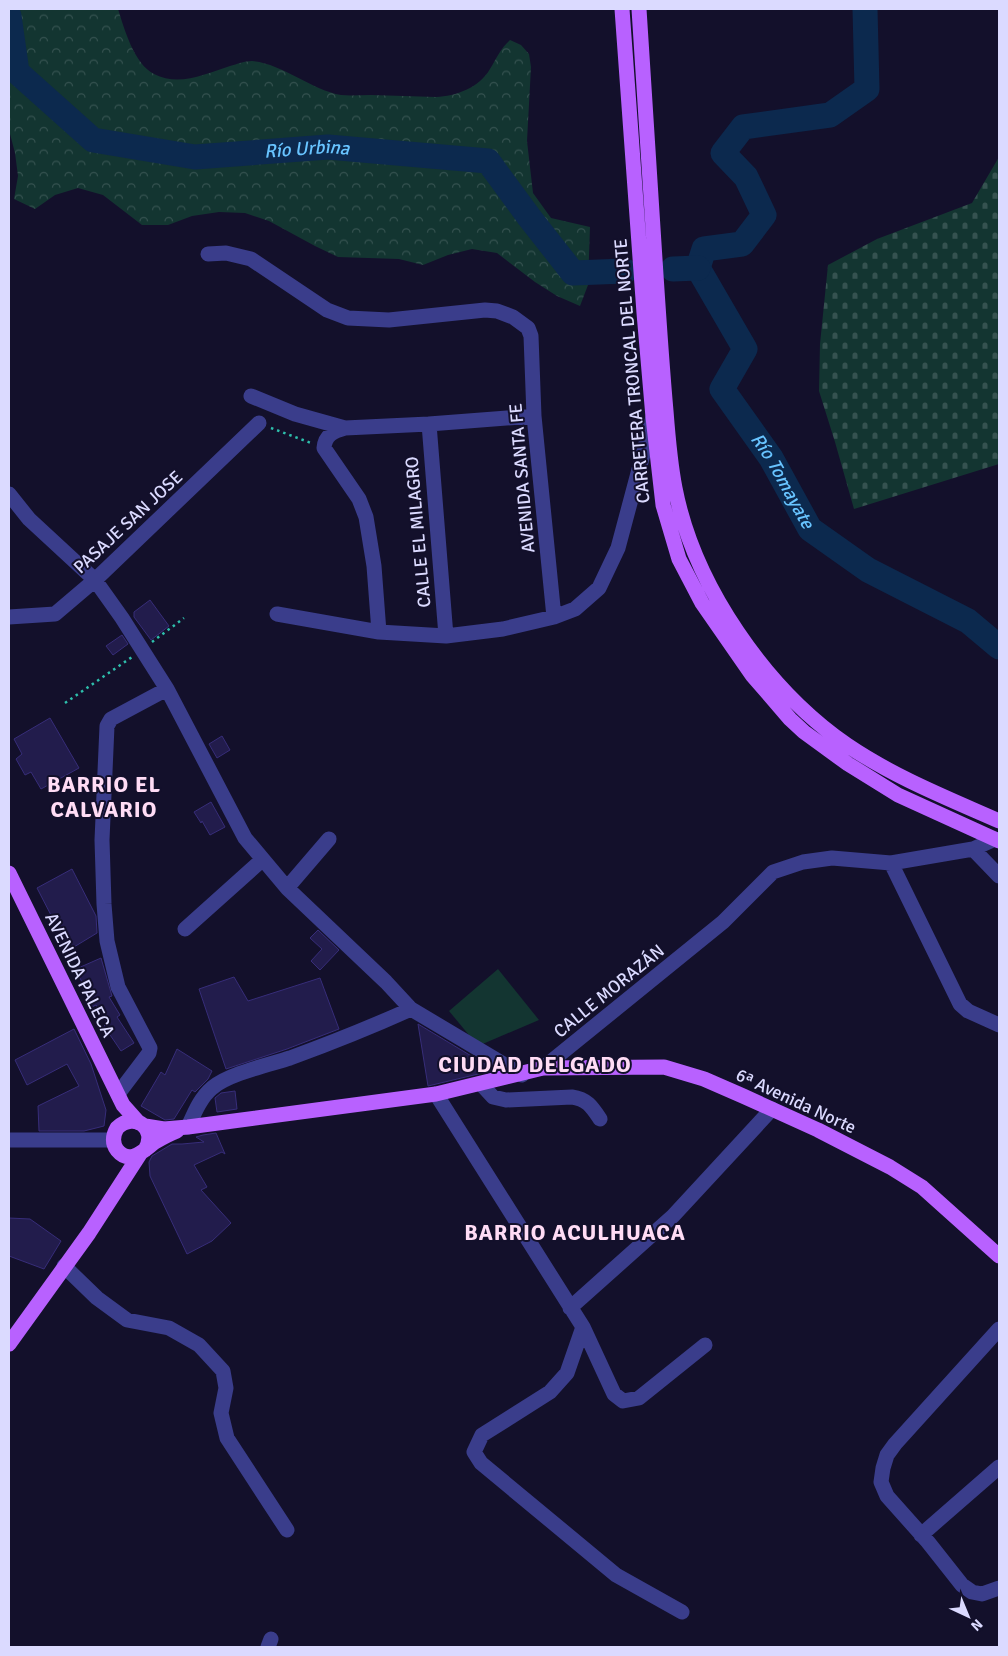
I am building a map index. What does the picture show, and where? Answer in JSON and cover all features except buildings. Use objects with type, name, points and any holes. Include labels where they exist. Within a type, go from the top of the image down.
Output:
[{"type":"main road","name":"CARRETERA TRONCAL DEL NORTE","points":[[622,9],[653,417],[663,505],[680,559],[702,603],[752,675],[790,719],[817,742],[848,764],[898,795],[997,840]]},
{"type":"main road","name":"CARRETERA TRONCAL DEL NORTE","points":[[639,9],[660,348],[671,465],[675,491],[686,528],[703,571],[713,591],[744,640],[776,680],[813,717],[847,744],[894,774],[999,821]]},
{"type":"main road","name":"AVENIDA PALECA","points":[[9,874],[123,1105],[142,1125]]},
{"type":"main road","name":"6ª Avenida Norte","points":[[543,1068],[664,1067],[704,1079],[826,1134],[890,1167],[922,1187],[999,1256]]},
{"type":"main road","name":"CALLE MORAZÁN","points":[[142,1125],[164,1129],[188,1127],[436,1094],[522,1075],[543,1068]]},
{"type":"main road","name":"AVENIDA PALECA","points":[[118,1094],[120,1108],[119,1125]]},
{"type":"main road","points":[[9,1344],[89,1232],[149,1143],[149,1137],[142,1125],[128,1121],[119,1125],[115,1131],[116,1145],[121,1158],[121,1172],[116,1191]]},
{"type":"main road","name":"CALLE MORAZÁN","points":[[143,1152],[169,1134],[188,1127]]},
{"type":"main road","points":[[116,1145],[125,1156],[131,1157],[143,1152]]},
{"type":"street","name":"AVENIDA SANTA FE","points":[[208,254],[226,253],[252,259],[327,310],[348,318],[389,320],[485,310],[497,311],[512,317],[528,328],[531,336],[534,416],[554,617]]},
{"type":"street","points":[[251,396],[295,414],[345,428],[534,416]]},
{"type":"street","points":[[277,614],[380,632],[446,636],[503,629],[554,617],[580,606],[596,591],[605,577],[620,544],[653,417]]},
{"type":"street","name":"PASAJE SAN JOSE","points":[[9,617],[55,614],[95,580],[259,423]]},
{"type":"street","name":"CALLE EL MILAGRO","points":[[429,424],[446,636]]},
{"type":"street","points":[[345,428],[330,434],[324,448],[355,494],[366,517],[374,566],[380,632]]},
{"type":"street","points":[[9,494],[29,519],[95,580],[122,618],[167,689],[244,838],[262,860],[287,888],[386,982],[411,1009],[522,1075]]},
{"type":"street","points":[[118,1094],[149,1053],[150,1048],[118,987],[107,941],[102,840],[107,726],[111,719],[167,689]]},
{"type":"street","points":[[287,888],[329,839]]},
{"type":"street","name":"CALLE MORAZÁN","points":[[543,1068],[723,922],[774,872],[803,862],[832,858],[892,862],[973,849],[997,840]]},
{"type":"street","points":[[973,849],[999,876]]},
{"type":"street","points":[[185,930],[262,860]]},
{"type":"street","points":[[892,862],[960,1004],[999,1025]]},
{"type":"street","points":[[188,1127],[201,1100],[212,1088],[229,1078],[291,1058],[411,1009]]},
{"type":"street","points":[[481,1084],[494,1096],[506,1100],[581,1098],[590,1105],[600,1119]]},
{"type":"street","points":[[436,1094],[583,1327],[614,1394],[622,1401],[639,1398],[704,1345]]},
{"type":"street","points":[[570,1308],[673,1216],[772,1109]]},
{"type":"street","points":[[9,1140],[116,1145]]},
{"type":"street","points":[[64,1266],[97,1298],[127,1320],[170,1328],[199,1345],[222,1371],[226,1388],[221,1413],[227,1438],[287,1530]]},
{"type":"street","points":[[583,1327],[566,1373],[550,1392],[482,1435],[474,1452],[481,1463],[616,1575],[682,1612]]},
{"type":"street","points":[[999,1329],[895,1444],[883,1468],[881,1482],[887,1496],[962,1585],[972,1592],[982,1594],[999,1588]]},
{"type":"street","points":[[921,1535],[999,1467]]},
{"type":"path","points":[[259,423],[324,448]]},
{"type":"path","points":[[65,703],[142,650],[184,618]]},
{"type":"green space","points":[[9,9],[118,9],[135,54],[147,69],[163,78],[192,78],[252,61],[274,66],[319,88],[341,95],[436,97],[459,93],[473,86],[485,76],[501,50],[510,40],[521,45],[529,54],[531,67],[527,141],[533,193],[551,218],[590,227],[588,285],[580,306],[557,296],[535,282],[497,253],[472,249],[448,255],[423,265],[399,259],[338,257],[269,221],[245,213],[219,212],[192,216],[168,225],[142,225],[103,195],[78,188],[55,195],[35,209],[14,199],[18,176],[9,130]]},
{"type":"green space","points":[[999,157],[999,464],[854,509],[819,391],[820,344],[828,265],[877,239],[972,203]]},
{"type":"green space","points":[[498,969],[539,1020],[478,1046],[449,1011]]},
{"type":"waterway","points":[[698,268],[704,249],[742,244],[764,215],[746,177],[723,153],[743,127],[830,115],[867,89],[865,9]]},
{"type":"waterway","name":"Río Urbina","points":[[9,16],[17,72],[93,140],[195,157],[328,147],[488,161],[573,273],[625,271]]},
{"type":"waterway","name":"Río Tomayate","points":[[698,268],[745,349],[722,389],[771,458],[810,529],[868,570],[968,621],[999,647]]},
{"type":"waterway","name":"Río Urbina","points":[[673,269],[698,268]]},
{"type":"district","name":"BARRIO EL CALVARIO","points":[[104,796]]},
{"type":"district","name":"CIUDAD DELGADO","points":[[535,1064]]},
{"type":"district","name":"BARRIO ACULHUACA","points":[[575,1232]]}]
